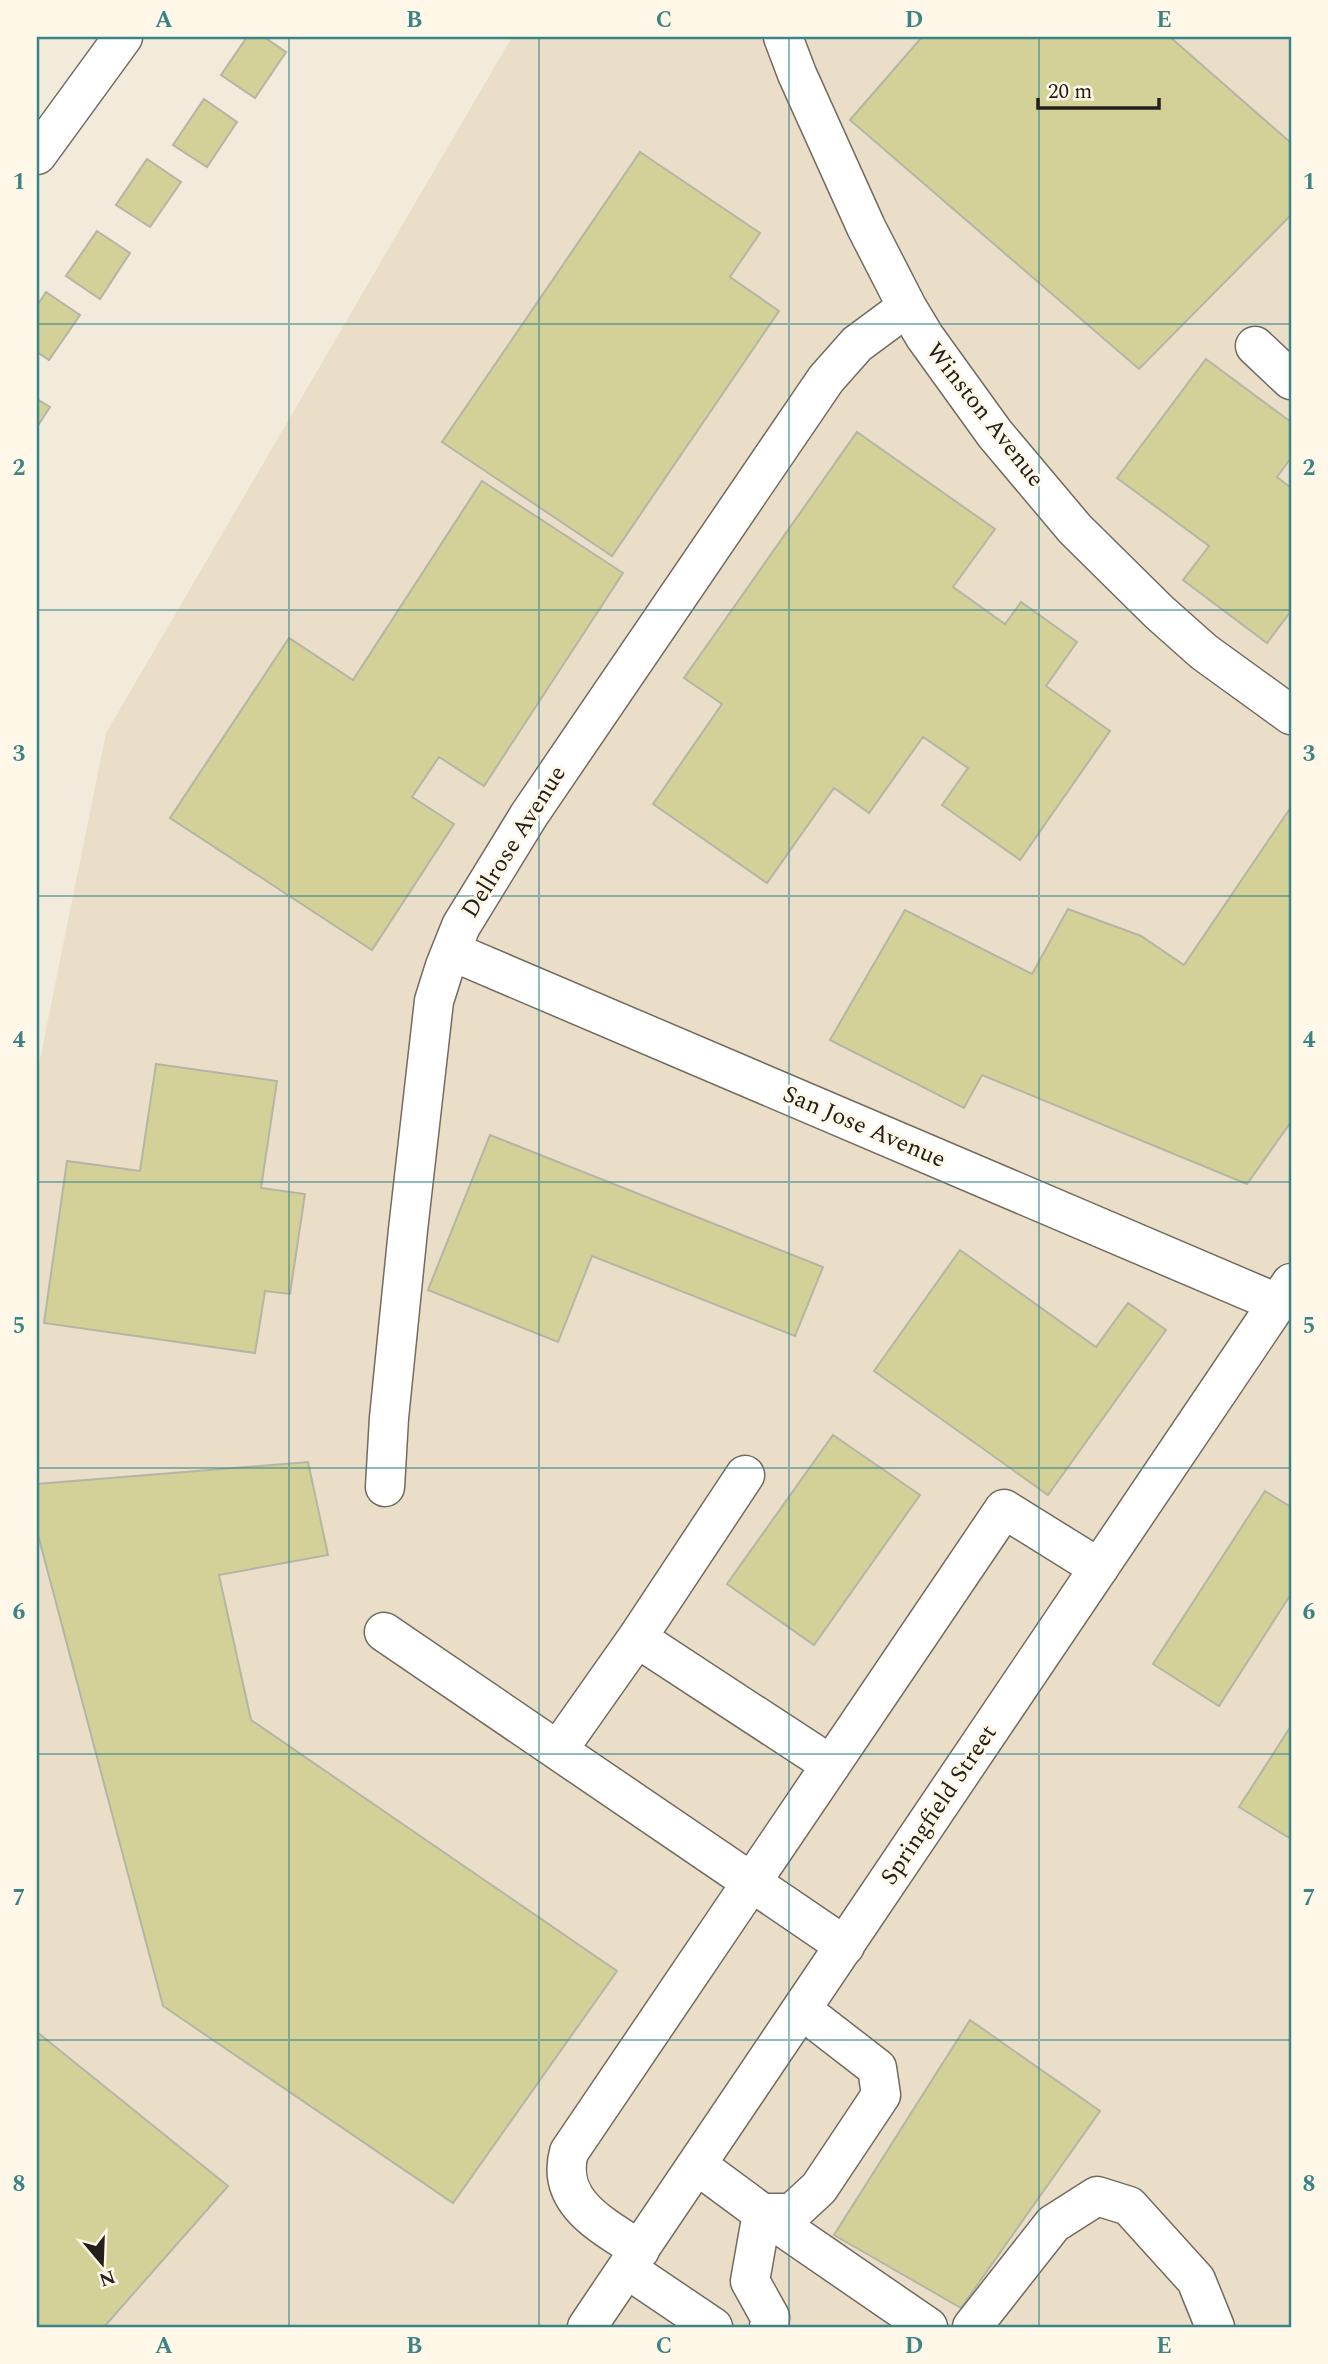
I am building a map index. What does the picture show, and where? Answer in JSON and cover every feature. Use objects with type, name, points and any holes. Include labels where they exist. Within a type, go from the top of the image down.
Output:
[{"type":"street","points":[[37,155],[122,37]]},
{"type":"street","name":"Winston Avenue","points":[[783,37],[866,227],[907,307],[925,337],[995,434],[1075,528],[1159,612],[1195,644],[1289,708]]},
{"type":"street","name":"Dellrose Avenue","points":[[384,1488],[408,1230],[434,1001],[461,926],[529,815],[826,379],[857,344],[907,307]]},
{"type":"street","points":[[1255,346],[1291,380]]},
{"type":"street","name":"San Jose Avenue","points":[[451,951],[1284,1293]]},
{"type":"street","name":"Springfield Street","points":[[587,2327],[1284,1293]]},
{"type":"street","points":[[558,1750],[637,1638],[745,1475]]},
{"type":"street","points":[[713,2327],[633,2260],[576,2200],[565,2166],[569,2152],[1004,1508],[1099,1568]]},
{"type":"street","points":[[384,1632],[845,1946]]},
{"type":"street","points":[[637,1638],[831,1765]]},
{"type":"street","points":[[762,2213],[792,2213],[819,2188],[881,2095],[877,2068],[802,2010]]},
{"type":"street","points":[[697,2165],[928,2327]]},
{"type":"street","points":[[972,2327],[1053,2224],[1097,2196],[1129,2206],[1196,2280],[1215,2327]]},
{"type":"street","points":[[762,2213],[750,2281],[770,2317],[769,2327]]},
{"type":"shaded area","points":[[512,37],[1291,37],[1291,2327],[37,2327],[37,1074],[106,733]]},
{"type":"building","points":[[247,37],[264,37],[286,52],[255,98],[221,75]]},
{"type":"building","points":[[922,37],[1170,37],[1291,143],[1291,215],[1139,369],[850,120]]},
{"type":"building","points":[[204,99],[237,122],[207,167],[173,145]]},
{"type":"building","points":[[640,152],[760,233],[730,277],[779,311],[612,556],[442,442]]},
{"type":"building","points":[[147,159],[181,182],[150,227],[116,205]]},
{"type":"building","points":[[97,231],[130,253],[100,299],[66,276]]},
{"type":"building","points":[[46,292],[80,315],[49,360],[37,352],[37,306]]},
{"type":"building","points":[[1206,359],[1291,422],[1291,458],[1277,477],[1291,488],[1291,611],[1267,643],[1183,580],[1209,546],[1117,478]]},
{"type":"building","points":[[37,399],[50,407],[37,427]]},
{"type":"building","points":[[857,432],[995,529],[953,587],[1005,624],[1021,602],[1077,642],[1046,686],[1110,731],[1020,860],[942,805],[968,768],[923,737],[869,813],[834,788],[767,883],[653,804],[722,704],[684,678]]},
{"type":"building","points":[[482,481],[623,573],[484,786],[439,757],[412,797],[454,824],[372,950],[170,818],[289,638],[353,680]]},
{"type":"building","points":[[1291,807],[1291,1122],[1247,1184],[982,1075],[964,1108],[830,1040],[905,910],[1032,974],[1068,909],[1141,936],[1184,965]]},
{"type":"building","points":[[156,1064],[277,1081],[261,1188],[305,1194],[290,1294],[265,1291],[255,1353],[44,1323],[67,1161],[140,1171]]},
{"type":"building","points":[[490,1135],[823,1267],[795,1336],[592,1256],[558,1342],[428,1290]]},
{"type":"building","points":[[960,1250],[1096,1347],[1128,1303],[1166,1330],[1048,1495],[874,1371]]},
{"type":"building","points":[[833,1435],[920,1495],[814,1645],[727,1584]]},
{"type":"building","points":[[308,1462],[328,1555],[219,1575],[251,1720],[617,1971],[453,2203],[163,2006],[37,1531],[37,1484]]},
{"type":"building","points":[[1265,1491],[1291,1507],[1291,1594],[1219,1706],[1153,1664]]},
{"type":"building","points":[[1291,1726],[1291,1839],[1239,1807]]},
{"type":"building","points":[[970,2020],[1100,2111],[961,2308],[834,2235]]},
{"type":"building","points":[[37,2032],[228,2186],[104,2327],[37,2327]]}]
